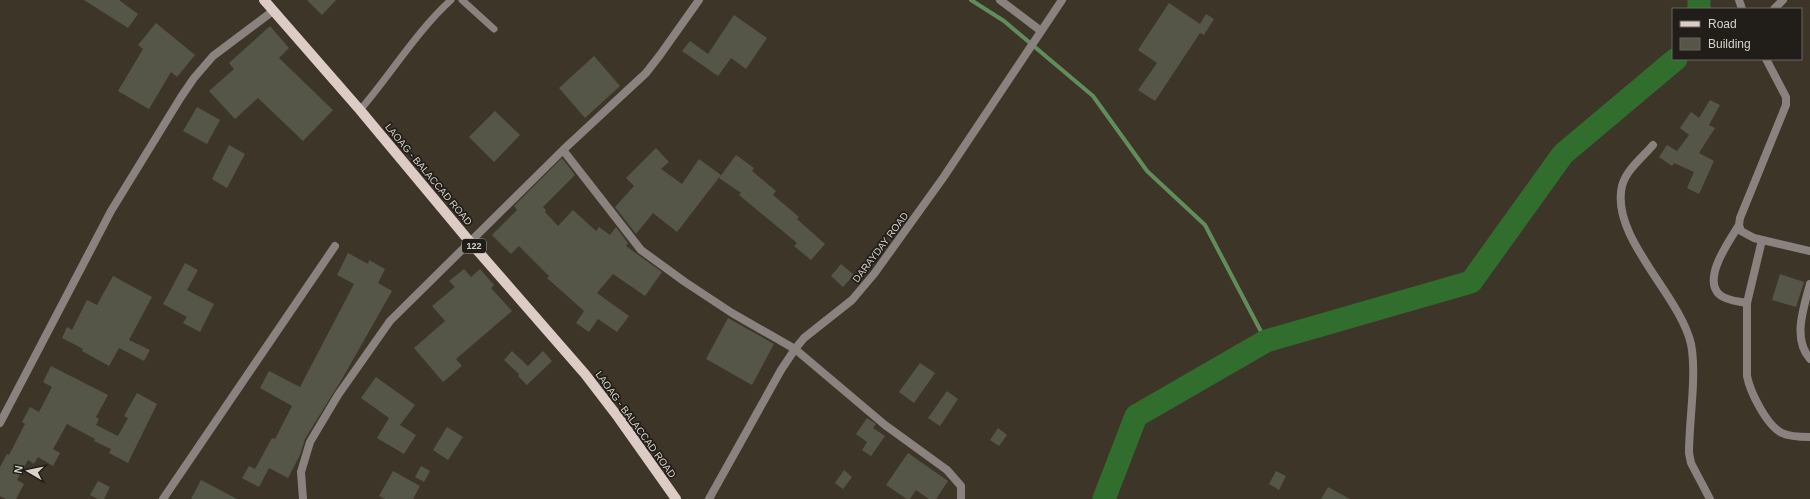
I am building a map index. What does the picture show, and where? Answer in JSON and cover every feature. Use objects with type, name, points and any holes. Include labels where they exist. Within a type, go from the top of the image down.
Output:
[{"type":"main road","name":"LAOAG - BALACCAD ROAD","points":[[264,0],[360,110],[470,242],[585,374],[618,417],[676,499]]},
{"type":"street","points":[[303,499],[300,480],[303,462],[310,442],[338,395],[390,321],[563,150],[646,73],[660,56],[699,0]]},
{"type":"street","points":[[1000,0],[1039,34]]},
{"type":"street","name":"DARAYDAY ROAD","points":[[709,499],[781,370],[795,349],[804,338],[852,300],[864,287],[943,178],[1062,0]]},
{"type":"street","points":[[1775,8],[1783,0]]},
{"type":"street","points":[[0,423],[111,211],[181,97],[213,56],[273,11]]},
{"type":"street","points":[[1747,303],[1727,299],[1719,294],[1714,284],[1715,270],[1720,256],[1739,225],[1740,218],[1786,105],[1786,97],[1767,60]]},
{"type":"street","points":[[1653,145],[1628,174],[1622,185],[1622,212],[1629,230],[1651,271],[1684,324],[1691,344],[1693,368],[1689,453],[1691,463],[1710,499]]},
{"type":"street","points":[[563,150],[642,250],[685,282],[726,309],[795,349],[885,425],[947,470],[961,486],[961,499]]},
{"type":"street","points":[[1739,225],[1741,231],[1746,235],[1810,251]]},
{"type":"street","points":[[1762,240],[1747,303],[1747,376],[1754,399],[1775,428],[1783,434],[1794,437],[1810,437]]},
{"type":"street","points":[[163,499],[334,246]]},
{"type":"street","points":[[1810,284],[1800,332],[1802,344],[1810,359]]},
{"type":"lane","points":[[360,110],[384,82],[432,18],[451,0]]},
{"type":"lane","points":[[462,0],[494,29]]},
{"type":"building","points":[[84,0],[119,0],[138,14],[128,28]]},
{"type":"building","points":[[307,0],[336,0],[322,15]]},
{"type":"building","points":[[1169,3],[1200,24],[1206,14],[1214,19],[1204,35],[1200,33],[1155,101],[1138,90],[1157,63],[1138,50]]},
{"type":"building","points":[[734,15],[767,38],[746,69],[731,58],[718,76],[682,51],[690,41],[708,54]]},
{"type":"building","points":[[156,23],[195,55],[177,77],[171,72],[149,109],[118,91],[143,49],[138,45]]},
{"type":"building","points":[[270,26],[289,48],[279,58],[333,110],[303,141],[258,98],[235,119],[209,91],[234,69],[229,63]]},
{"type":"building","points":[[594,56],[620,86],[585,118],[559,88]]},
{"type":"building","points":[[1710,100],[1720,105],[1709,125],[1715,128],[1699,153],[1714,161],[1699,194],[1687,188],[1694,172],[1674,163],[1672,166],[1659,157],[1667,145],[1677,151],[1689,135],[1680,128],[1691,112],[1699,118]]},
{"type":"building","points":[[197,107],[220,120],[207,144],[183,131]]},
{"type":"building","points":[[495,111],[520,135],[494,162],[469,137]]},
{"type":"building","points":[[229,145],[245,154],[227,188],[212,179]]},
{"type":"building","points":[[656,148],[669,162],[661,169],[682,184],[699,159],[721,175],[677,232],[653,213],[636,234],[615,207],[634,186],[626,178]]},
{"type":"building","points":[[736,155],[754,168],[752,171],[776,191],[773,195],[799,217],[797,219],[825,244],[811,260],[794,246],[797,243],[739,195],[741,193],[719,178]]},
{"type":"building","points":[[562,158],[575,175],[543,207],[546,210],[545,212],[558,226],[573,210],[596,231],[599,227],[610,235],[616,227],[628,243],[626,246],[662,272],[645,296],[613,274],[597,293],[629,316],[617,332],[598,319],[589,332],[576,323],[584,311],[547,278],[549,276],[519,246],[511,254],[492,235],[517,210],[514,206]]},
{"type":"building","points":[[348,253],[368,264],[369,260],[385,269],[378,283],[392,291],[342,379],[305,439],[300,455],[288,478],[269,468],[259,487],[242,478],[249,466],[255,469],[272,438],[275,439],[292,406],[260,388],[269,371],[300,387],[354,284],[337,275]]},
{"type":"building","points":[[185,263],[198,270],[187,290],[214,304],[200,332],[183,323],[187,317],[163,304]]},
{"type":"building","points":[[841,264],[854,275],[843,287],[831,276]]},
{"type":"building","points":[[464,269],[471,277],[480,269],[494,285],[491,288],[512,311],[456,359],[462,366],[443,382],[414,348],[445,321],[432,306],[455,287],[449,281]]},
{"type":"building","points":[[1780,274],[1804,282],[1796,307],[1772,300]]},
{"type":"building","points":[[113,276],[152,297],[129,340],[150,350],[144,361],[119,348],[109,366],[82,351],[83,349],[62,338],[67,327],[72,330],[87,300],[97,305]]},
{"type":"building","points":[[728,318],[774,344],[752,385],[706,359]]},
{"type":"building","points":[[512,351],[528,366],[543,351],[552,361],[527,385],[518,376],[519,374],[504,360]]},
{"type":"building","points":[[920,363],[935,373],[914,403],[899,392]]},
{"type":"building","points":[[51,366],[108,395],[96,417],[99,419],[96,425],[118,436],[128,418],[124,416],[137,393],[157,404],[128,463],[109,453],[111,449],[94,441],[95,439],[67,424],[53,449],[60,453],[53,466],[38,457],[34,464],[28,460],[17,480],[24,484],[16,499],[6,499],[0,496],[0,467],[7,454],[9,455],[25,424],[22,422],[30,407],[39,412],[52,387],[43,382]]},
{"type":"building","points":[[376,377],[415,405],[400,425],[416,435],[404,454],[377,438],[389,418],[361,398]]},
{"type":"building","points":[[947,391],[958,399],[940,426],[928,418]]},
{"type":"building","points":[[867,418],[876,424],[873,428],[885,436],[871,456],[862,450],[867,442],[856,434]]},
{"type":"building","points":[[447,427],[463,437],[448,460],[433,450]]},
{"type":"building","points":[[998,428],[1007,435],[999,446],[990,440]]},
{"type":"building","points":[[908,453],[948,481],[936,499],[929,499],[916,490],[910,499],[907,499],[886,485]]},
{"type":"building","points":[[421,466],[430,471],[424,482],[415,477]]},
{"type":"building","points":[[844,470],[852,477],[843,489],[835,483]]},
{"type":"building","points":[[393,471],[420,486],[413,499],[385,499],[379,496]]},
{"type":"building","points":[[1276,471],[1286,476],[1279,490],[1269,484]]},
{"type":"building","points":[[201,480],[237,499],[191,499]]},
{"type":"building","points":[[98,481],[110,487],[104,499],[98,499],[90,495]]},
{"type":"building","points":[[1328,487],[1350,499],[1321,499]]},
{"type":"waterway","points":[[971,0],[1004,21],[1093,96],[1147,171],[1205,225],[1266,341]]},
{"type":"waterway","points":[[1699,0],[1699,8]]},
{"type":"waterway","points":[[1104,499],[1136,416],[1266,341],[1471,282],[1563,154],[1675,60]]}]
